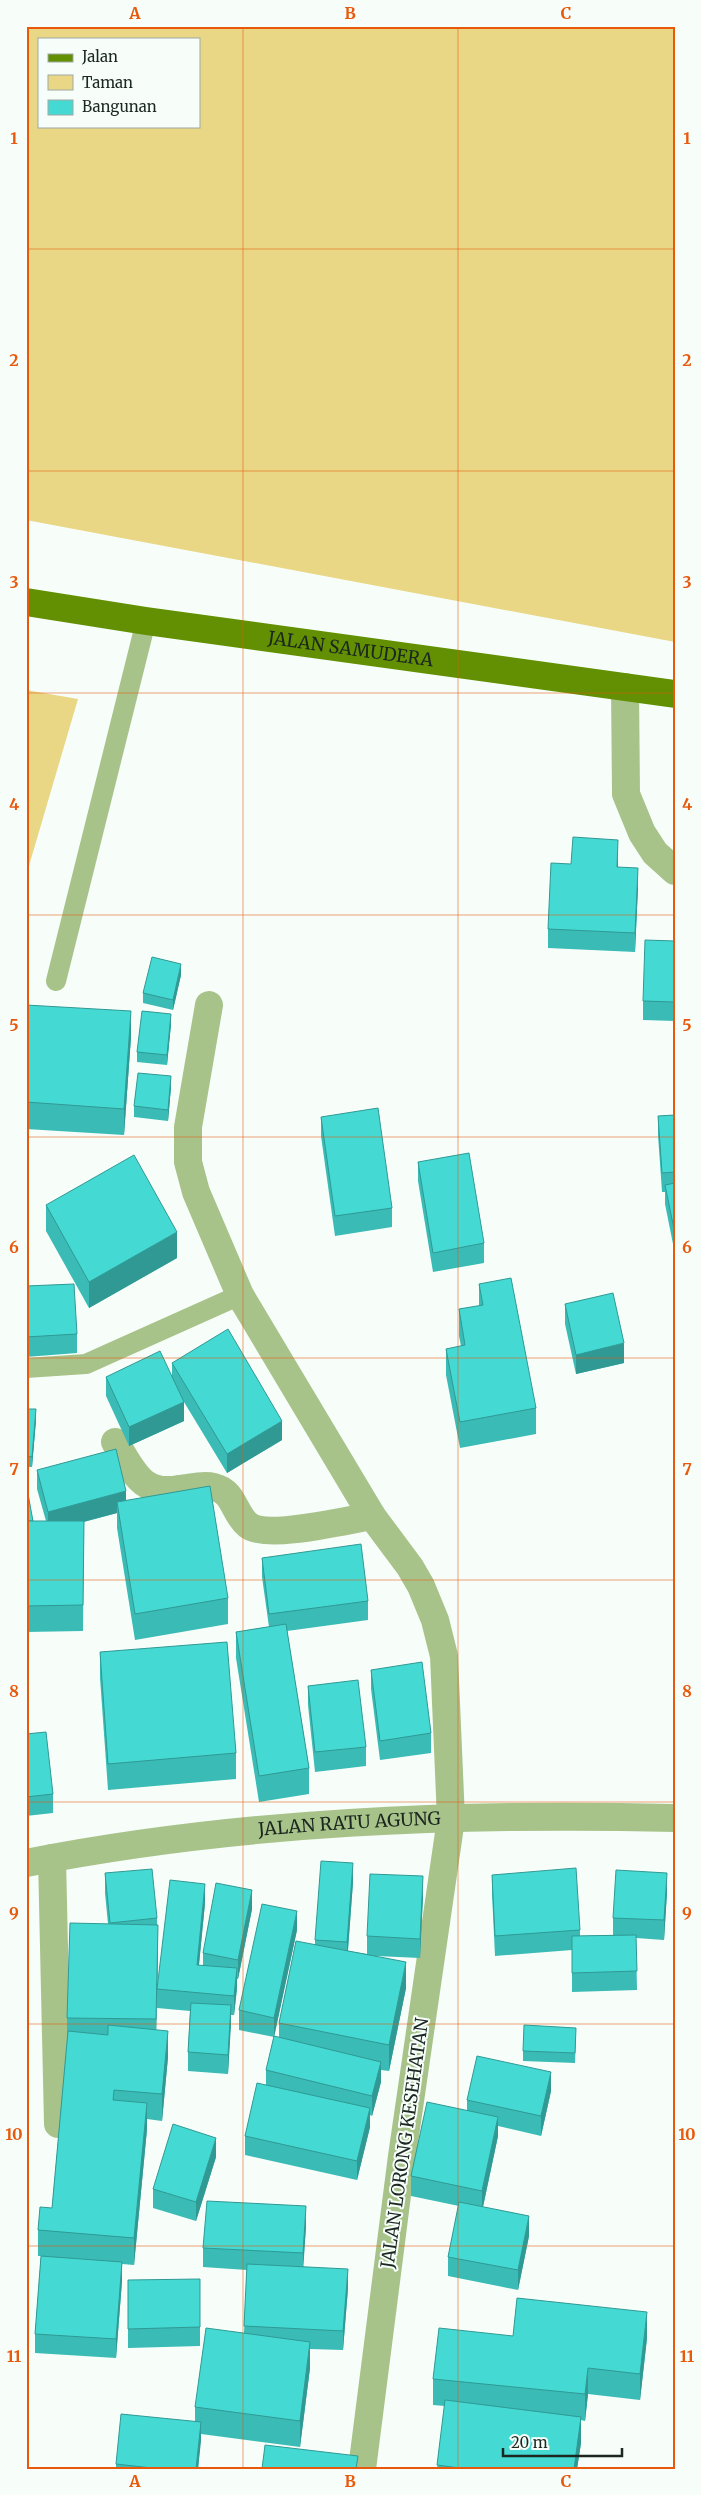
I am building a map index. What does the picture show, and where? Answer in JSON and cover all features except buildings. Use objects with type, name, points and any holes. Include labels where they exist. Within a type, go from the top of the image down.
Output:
[{"type":"main road","name":"JALAN SAMUDERA","points":[[26,602],[146,621],[675,694]]},
{"type":"street","points":[[625,686],[626,794],[642,833],[655,853],[675,871]]},
{"type":"street","name":"JALAN LORONG KESEHATAN","points":[[209,1005],[188,1127],[188,1162],[196,1192],[240,1295],[372,1516],[410,1567],[421,1586],[435,1620],[444,1656],[451,1819],[402,2156],[362,2469]]},
{"type":"street","points":[[115,1442],[143,1483],[164,1492],[203,1486],[224,1491],[233,1501],[243,1520],[254,1529],[274,1531],[372,1516]]},
{"type":"street","name":"JALAN RATU AGUNG","points":[[39,1861],[269,1828],[451,1819],[675,1818]]},
{"type":"street","points":[[39,1861],[58,2124]]},
{"type":"lane","points":[[56,981],[146,621]]},
{"type":"lane","points":[[26,1368],[86,1364],[240,1295]]},
{"type":"green space","points":[[26,26],[675,26],[675,642],[26,520]]},
{"type":"green space","points":[[26,690],[78,699],[26,876]]}]
